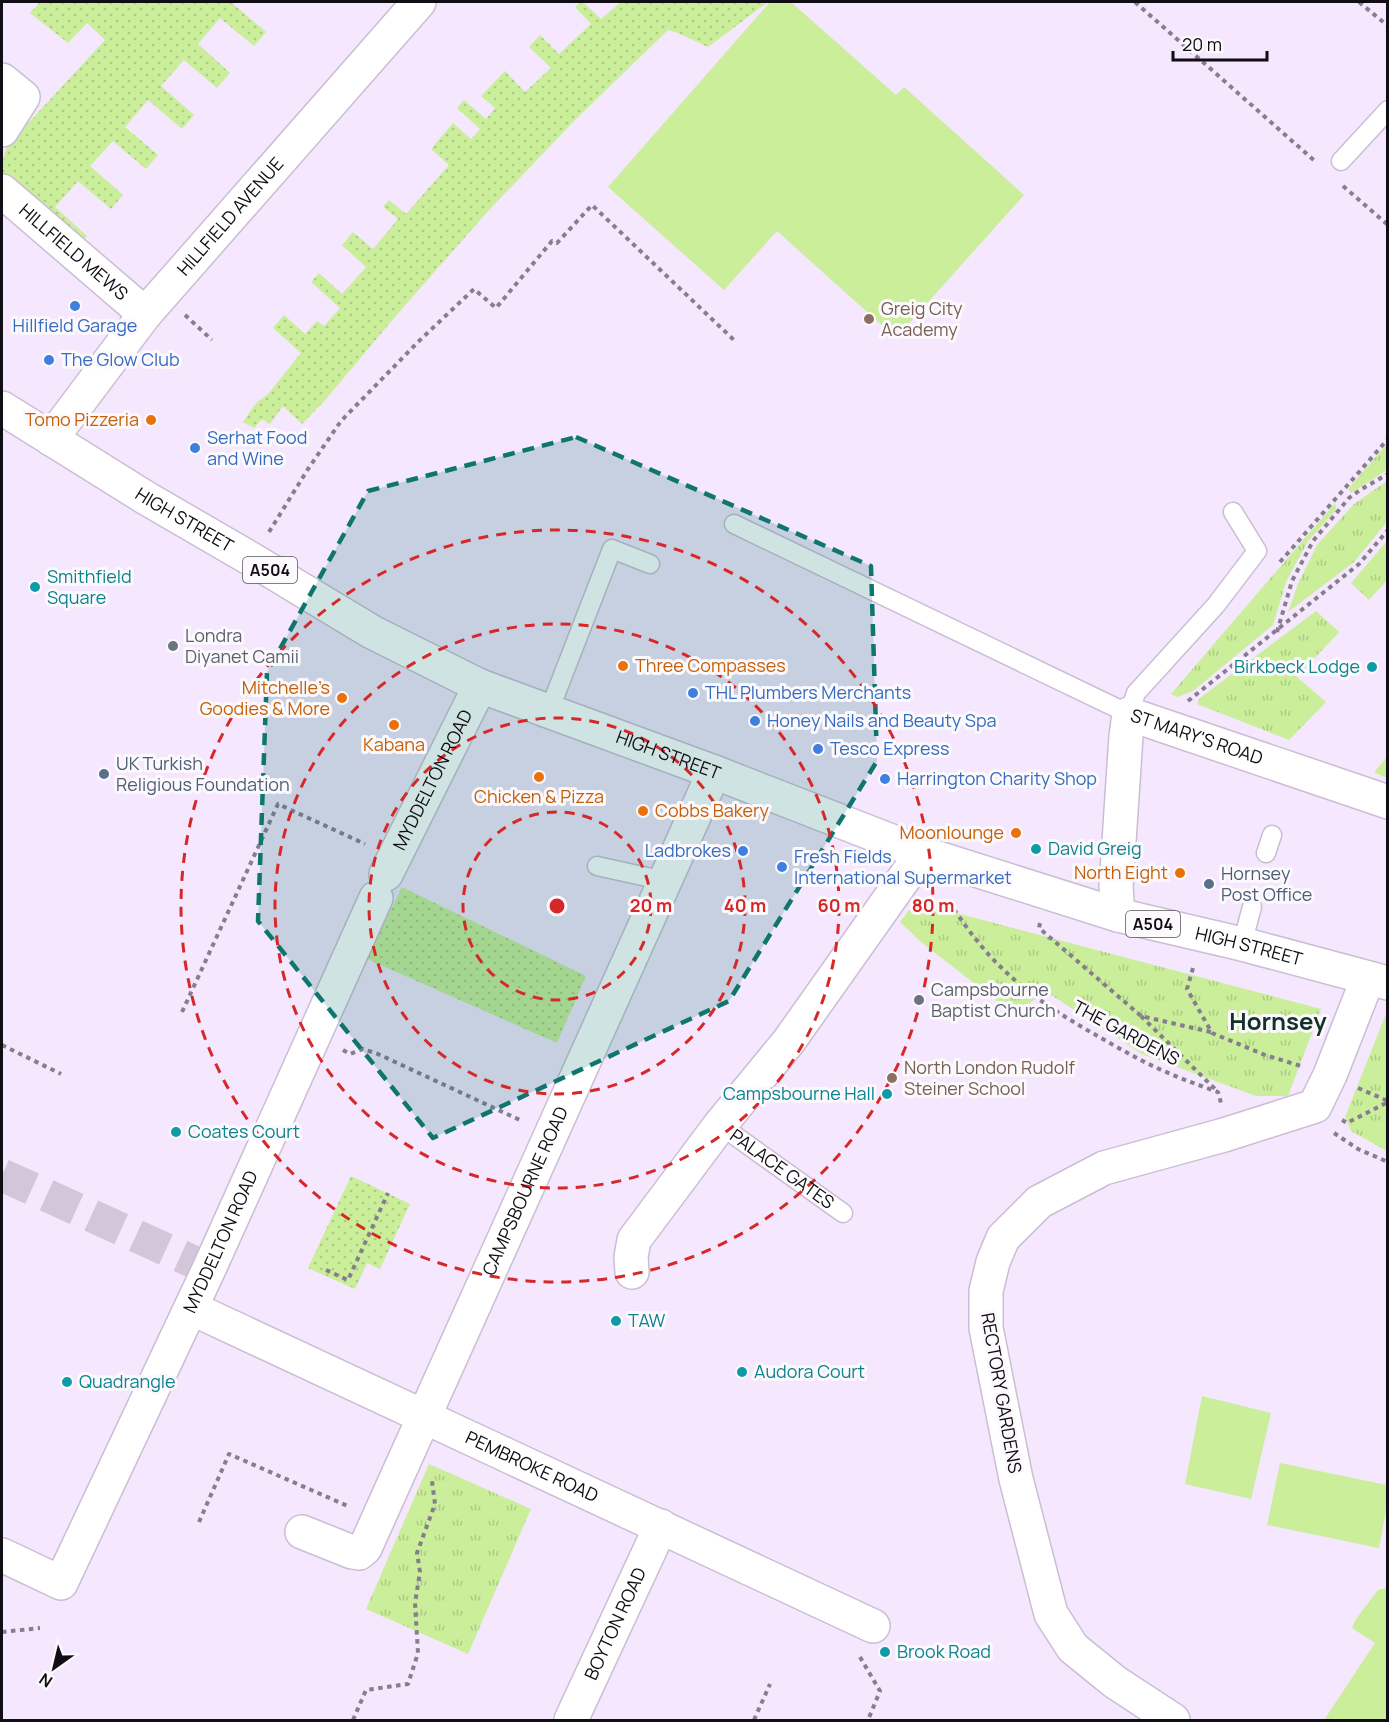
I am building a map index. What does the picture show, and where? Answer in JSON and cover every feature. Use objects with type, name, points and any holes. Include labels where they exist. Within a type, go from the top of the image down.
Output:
[{"type":"street","name":"HILLFIELD AVENUE","points":[[20,423],[145,314],[404,7]]},
{"type":"street","points":[[2,80],[23,98],[2,130]]},
{"type":"street","name":"HILLFIELD MEWS","points":[[2,191],[145,314]]},
{"type":"street","name":"HIGH STREET","points":[[20,423],[372,632],[480,686],[714,772],[922,854],[1118,915],[1242,944],[1378,980]]},
{"type":"street","name":"MYDDELTON ROAD","points":[[2,1555],[61,1583],[191,1308],[385,877],[480,686]]},
{"type":"street","name":"ST MARY'S ROAD","points":[[1118,915],[1116,887],[1125,736],[1129,714],[1388,802]]},
{"type":"street","name":"CAMPSBOURNE ROAD","points":[[302,1532],[352,1552],[359,1553],[365,1548],[714,772]]},
{"type":"street","points":[[632,1272],[631,1257],[634,1240],[720,1125],[789,1041],[922,854]]},
{"type":"street","points":[[1308,1108],[1330,1075],[1378,980]]},
{"type":"street","name":"RECTORY GARDENS","points":[[1173,1720],[1115,1682],[1073,1648],[1050,1614],[1013,1467],[986,1328],[986,1291],[993,1262],[1003,1238],[1039,1202],[1104,1168],[1224,1135],[1308,1108]]},
{"type":"street","name":"PEMBROKE ROAD","points":[[191,1308],[660,1526],[865,1638]]},
{"type":"street","name":"BOYTON ROAD","points":[[571,1720],[660,1526]]},
{"type":"lane","points":[[1341,161],[1388,110]]},
{"type":"lane","points":[[734,524],[1129,714],[1136,693],[1216,605],[1257,550],[1233,512]]},
{"type":"lane","points":[[549,711],[612,549],[650,564]]},
{"type":"lane","points":[[1266,854],[1272,835]]},
{"type":"lane","points":[[597,866],[665,880]]},
{"type":"lane","points":[[1242,944],[1252,907]]},
{"type":"lane","name":"PALACE GATES","points":[[720,1125],[843,1213]]},
{"type":"path","points":[[1135,2],[1322,168]]},
{"type":"path","points":[[1359,2],[1388,26]]},
{"type":"path","points":[[1338,182],[1388,225]]},
{"type":"path","points":[[267,534],[341,422],[418,341],[474,289],[496,308],[552,241],[557,243],[592,205],[735,341]]},
{"type":"path","points":[[1277,632],[1292,581],[1313,541],[1349,498],[1388,474]]},
{"type":"path","points":[[1341,492],[1349,498]]},
{"type":"path","points":[[1184,704],[1277,632],[1359,564],[1388,530]]},
{"type":"path","points":[[182,1012],[278,804],[385,877]]},
{"type":"path","points":[[1050,894],[1039,928],[1140,1016],[1218,1092],[1224,1135]]},
{"type":"path","name":"THE GARDENS","points":[[950,902],[991,958],[1043,1002],[1133,1057],[1218,1092]]},
{"type":"path","points":[[1193,968],[1186,989],[1212,1033]]},
{"type":"path","points":[[1140,1016],[1212,1033],[1265,1055],[1330,1075]]},
{"type":"path","points":[[2,1045],[61,1074]]},
{"type":"path","points":[[378,1054],[550,1134]]},
{"type":"path","points":[[1308,1108],[1347,1123],[1388,1102]]},
{"type":"path","points":[[1308,1108],[1358,1149],[1388,1162]]},
{"type":"path","points":[[326,1270],[348,1280],[388,1193]]},
{"type":"path","points":[[200,1522],[228,1454],[378,1519]]},
{"type":"path","points":[[352,1720],[366,1690],[408,1684],[418,1653],[415,1603],[420,1572],[417,1553],[435,1504],[429,1464],[407,1455]]},
{"type":"path","points":[[2,1632],[40,1628]]},
{"type":"path","points":[[865,1638],[880,1691],[868,1720]]},
{"type":"path","points":[[754,1720],[770,1684]]},
{"type":"highlighted area","points":[[576,437],[871,566],[877,761],[729,1001],[433,1138],[258,921],[267,672],[368,491]]},
{"type":"green space","points":[[40,2],[235,2],[233,4],[266,32],[254,46],[220,18],[198,44],[230,73],[217,88],[184,60],[161,86],[194,115],[182,129],[148,100],[125,127],[158,155],[146,169],[113,141],[90,166],[123,195],[111,209],[78,181],[55,207],[87,236],[80,244],[2,177],[2,164],[7,146],[105,40],[87,23],[68,43],[30,13]]},
{"type":"green space","points":[[581,2],[601,19],[621,2],[768,2],[708,47],[668,30],[576,119],[489,210],[302,424],[283,406],[270,424],[262,419],[254,428],[243,422],[256,403],[268,394],[301,353],[273,328],[284,315],[305,334],[317,321],[324,326],[340,308],[311,282],[319,273],[342,294],[366,267],[342,245],[353,232],[373,249],[398,219],[383,207],[389,200],[406,214],[449,165],[431,149],[453,123],[471,139],[480,129],[457,108],[464,100],[486,119],[495,108],[481,96],[505,71],[525,92],[551,68],[529,47],[540,35],[559,54],[591,24],[575,7]]},
{"type":"green space","points":[[770,2],[791,2],[896,95],[904,87],[1024,195],[896,338],[777,231],[724,290],[608,187]]},
{"type":"green space","points":[[1387,444],[1387,470],[1351,493],[1348,489]]},
{"type":"green space","points":[[1387,481],[1387,522],[1354,562],[1288,612],[1298,584],[1317,545],[1354,504]]},
{"type":"green space","points":[[1335,503],[1336,510],[1308,541],[1286,582],[1273,625],[1193,691],[1177,697],[1171,694]]},
{"type":"green space","points":[[1387,541],[1387,580],[1369,600],[1351,583]]},
{"type":"green space","points":[[1316,611],[1339,632],[1297,677],[1326,702],[1289,740],[1197,704],[1200,698]]},
{"type":"green space","points":[[1387,757],[1387,778],[1374,772]]},
{"type":"green space","points":[[402,887],[586,976],[557,1043],[367,959]]},
{"type":"green space","points":[[918,903],[1321,1009],[1288,1096],[1256,1096],[1142,1054],[1045,991],[1015,1015],[921,942],[900,922]]},
{"type":"green space","points":[[1386,1014],[1388,1015],[1387,1151],[1351,1131],[1345,1117]]},
{"type":"green space","points":[[351,1176],[410,1204],[380,1269],[367,1263],[355,1289],[308,1268]]},
{"type":"green space","points":[[1202,1396],[1271,1413],[1251,1499],[1185,1484]]},
{"type":"green space","points":[[1280,1463],[1387,1485],[1387,1505],[1379,1548],[1267,1525]]},
{"type":"green space","points":[[429,1464],[531,1509],[468,1654],[366,1609]]},
{"type":"green space","points":[[1387,1588],[1387,1720],[1324,1720],[1375,1643],[1352,1628],[1356,1619],[1378,1590]]},
{"type":"tunnel","points":[[2,1175],[209,1269]]},
{"type":"place","name":"Hillfield Garage","points":[[75,306]]},
{"type":"place","name":"Greig City Academy","points":[[869,319]]},
{"type":"place","name":"The Glow Club","points":[[49,360]]},
{"type":"place","name":"Tomo Pizzeria","points":[[151,420]]},
{"type":"place","name":"Serhat Food and Wine","points":[[195,448]]},
{"type":"place","name":"Smithfield Square","points":[[35,587]]},
{"type":"place","name":"Londra Diyanet Camii","points":[[173,646]]},
{"type":"place","name":"Three Compasses","points":[[623,666]]},
{"type":"place","name":"Birkbeck Lodge","points":[[1372,667]]},
{"type":"place","name":"THL Plumbers Merchants","points":[[693,693]]},
{"type":"place","name":"Mitchelle’s Goodies & More","points":[[342,698]]},
{"type":"place","name":"Honey Nails and Beauty Spa","points":[[755,721]]},
{"type":"place","name":"Kabana","points":[[394,725]]},
{"type":"place","name":"Tesco Express","points":[[818,749]]},
{"type":"place","name":"UK Turkish Religious Foundation","points":[[104,774]]},
{"type":"place","name":"Chicken & Pizza","points":[[539,777]]},
{"type":"place","name":"Harrington Charity Shop","points":[[885,779]]},
{"type":"place","name":"Cobbs Bakery","points":[[643,811]]},
{"type":"place","name":"Moonlounge","points":[[1016,833]]},
{"type":"place","name":"David Greig","points":[[1036,849]]},
{"type":"place","name":"Ladbrokes","points":[[743,851]]},
{"type":"place","name":"Fresh Fields International Supermarket","points":[[782,867]]},
{"type":"place","name":"North Eight","points":[[1180,873]]},
{"type":"place","name":"Hornsey Post Office","points":[[1209,884]]},
{"type":"place","name":"Campsbourne Baptist Church","points":[[919,1000]]},
{"type":"place","name":"North London Rudolf Steiner School","points":[[892,1078]]},
{"type":"place","name":"Campsbourne Hall","points":[[887,1094]]},
{"type":"place","name":"Coates Court","points":[[176,1132]]},
{"type":"place","name":"TAW","points":[[616,1321]]},
{"type":"place","name":"Audora Court","points":[[742,1372]]},
{"type":"place","name":"Quadrangle","points":[[67,1382]]},
{"type":"place","name":"Brook Road","points":[[885,1652]]},
{"type":"district","name":"Hornsey","points":[[1278,1022]]}]
